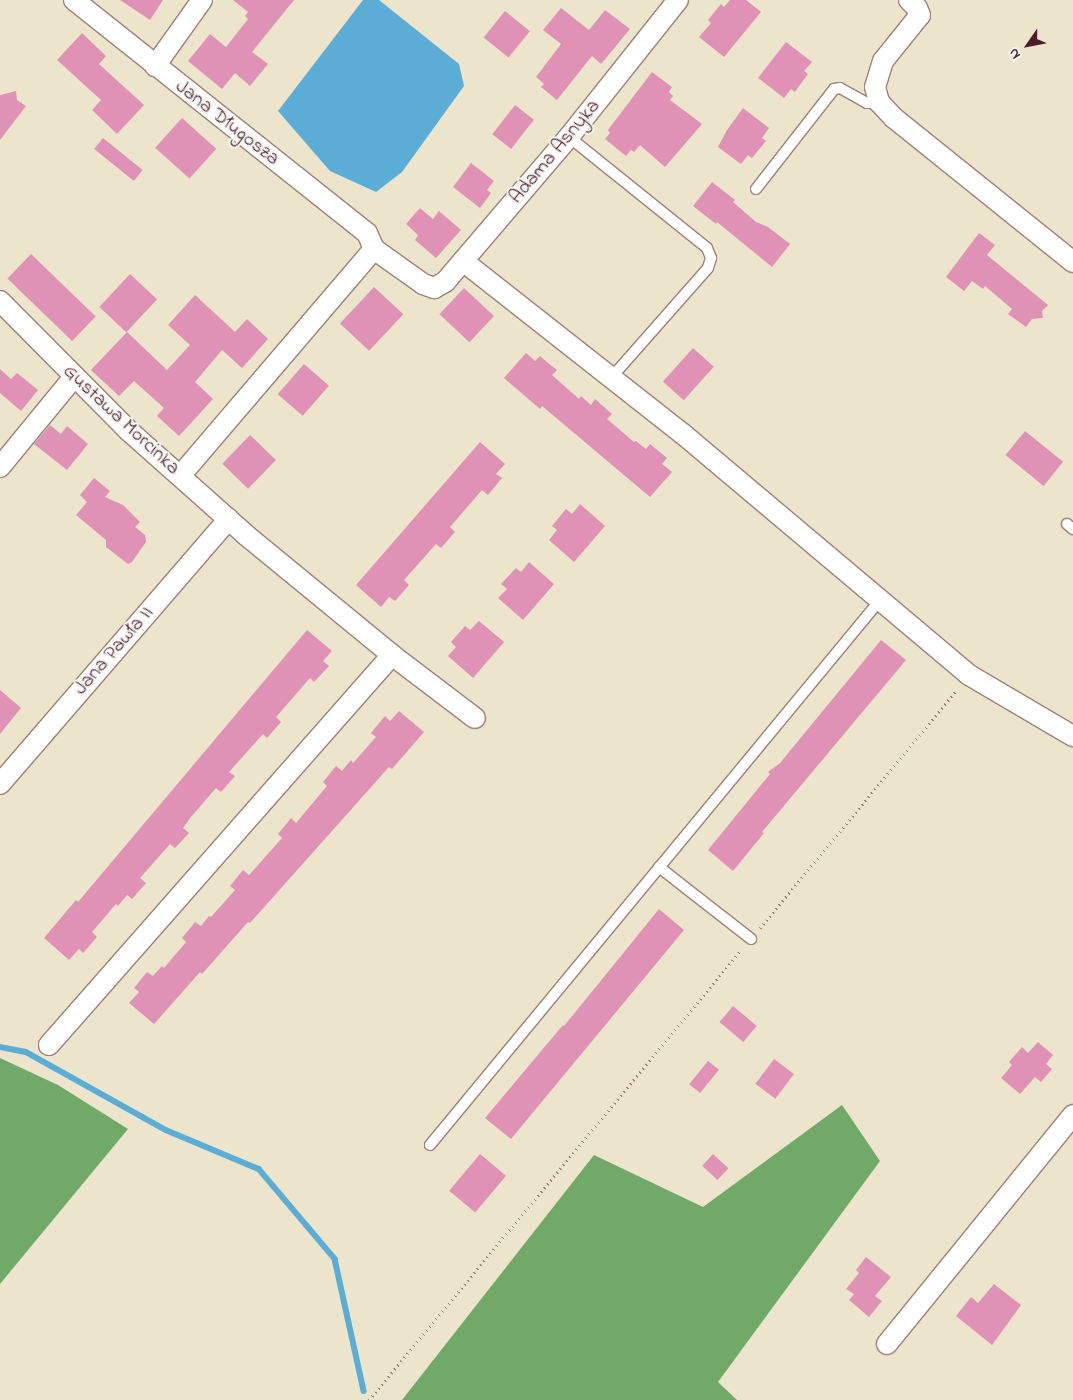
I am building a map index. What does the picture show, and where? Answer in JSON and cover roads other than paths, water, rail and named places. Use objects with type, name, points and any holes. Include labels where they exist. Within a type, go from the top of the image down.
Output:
[{"type":"street","name":"Jana Długosza","points":[[74,0],[367,233],[374,250],[423,284]]},
{"type":"street","points":[[155,66],[202,0]]},
{"type":"street","name":"Adama Asnyka","points":[[423,284],[434,288],[445,282],[569,137],[678,0]]},
{"type":"street","points":[[911,2],[920,15],[883,62],[875,87],[879,102],[894,118],[1073,262]]},
{"type":"street","points":[[180,476],[374,250]]},
{"type":"street","points":[[463,261],[612,377],[969,675],[1073,736]]},
{"type":"street","name":"Gustawa Morcinka","points":[[0,300],[129,431],[246,535],[392,655],[475,718]]},
{"type":"street","points":[[0,467],[74,377]]},
{"type":"street","name":"Jana Pawła II","points":[[0,784],[229,519]]},
{"type":"street","points":[[49,1045],[392,655]]},
{"type":"street","points":[[887,1344],[1073,1116]]},
{"type":"lane","points":[[756,189],[834,89],[840,88],[867,103],[879,102]]},
{"type":"lane","points":[[569,137],[707,248],[711,258],[708,268],[612,377]]},
{"type":"lane","points":[[430,1145],[880,600]]},
{"type":"lane","points":[[659,867],[751,939]]},
{"type":"water","points":[[363,0],[379,0],[459,64],[464,86],[402,172],[376,192],[330,171],[278,111]]},
{"type":"waterway","points":[[0,1047],[26,1052],[166,1130],[259,1169],[335,1259],[364,1391]]}]
